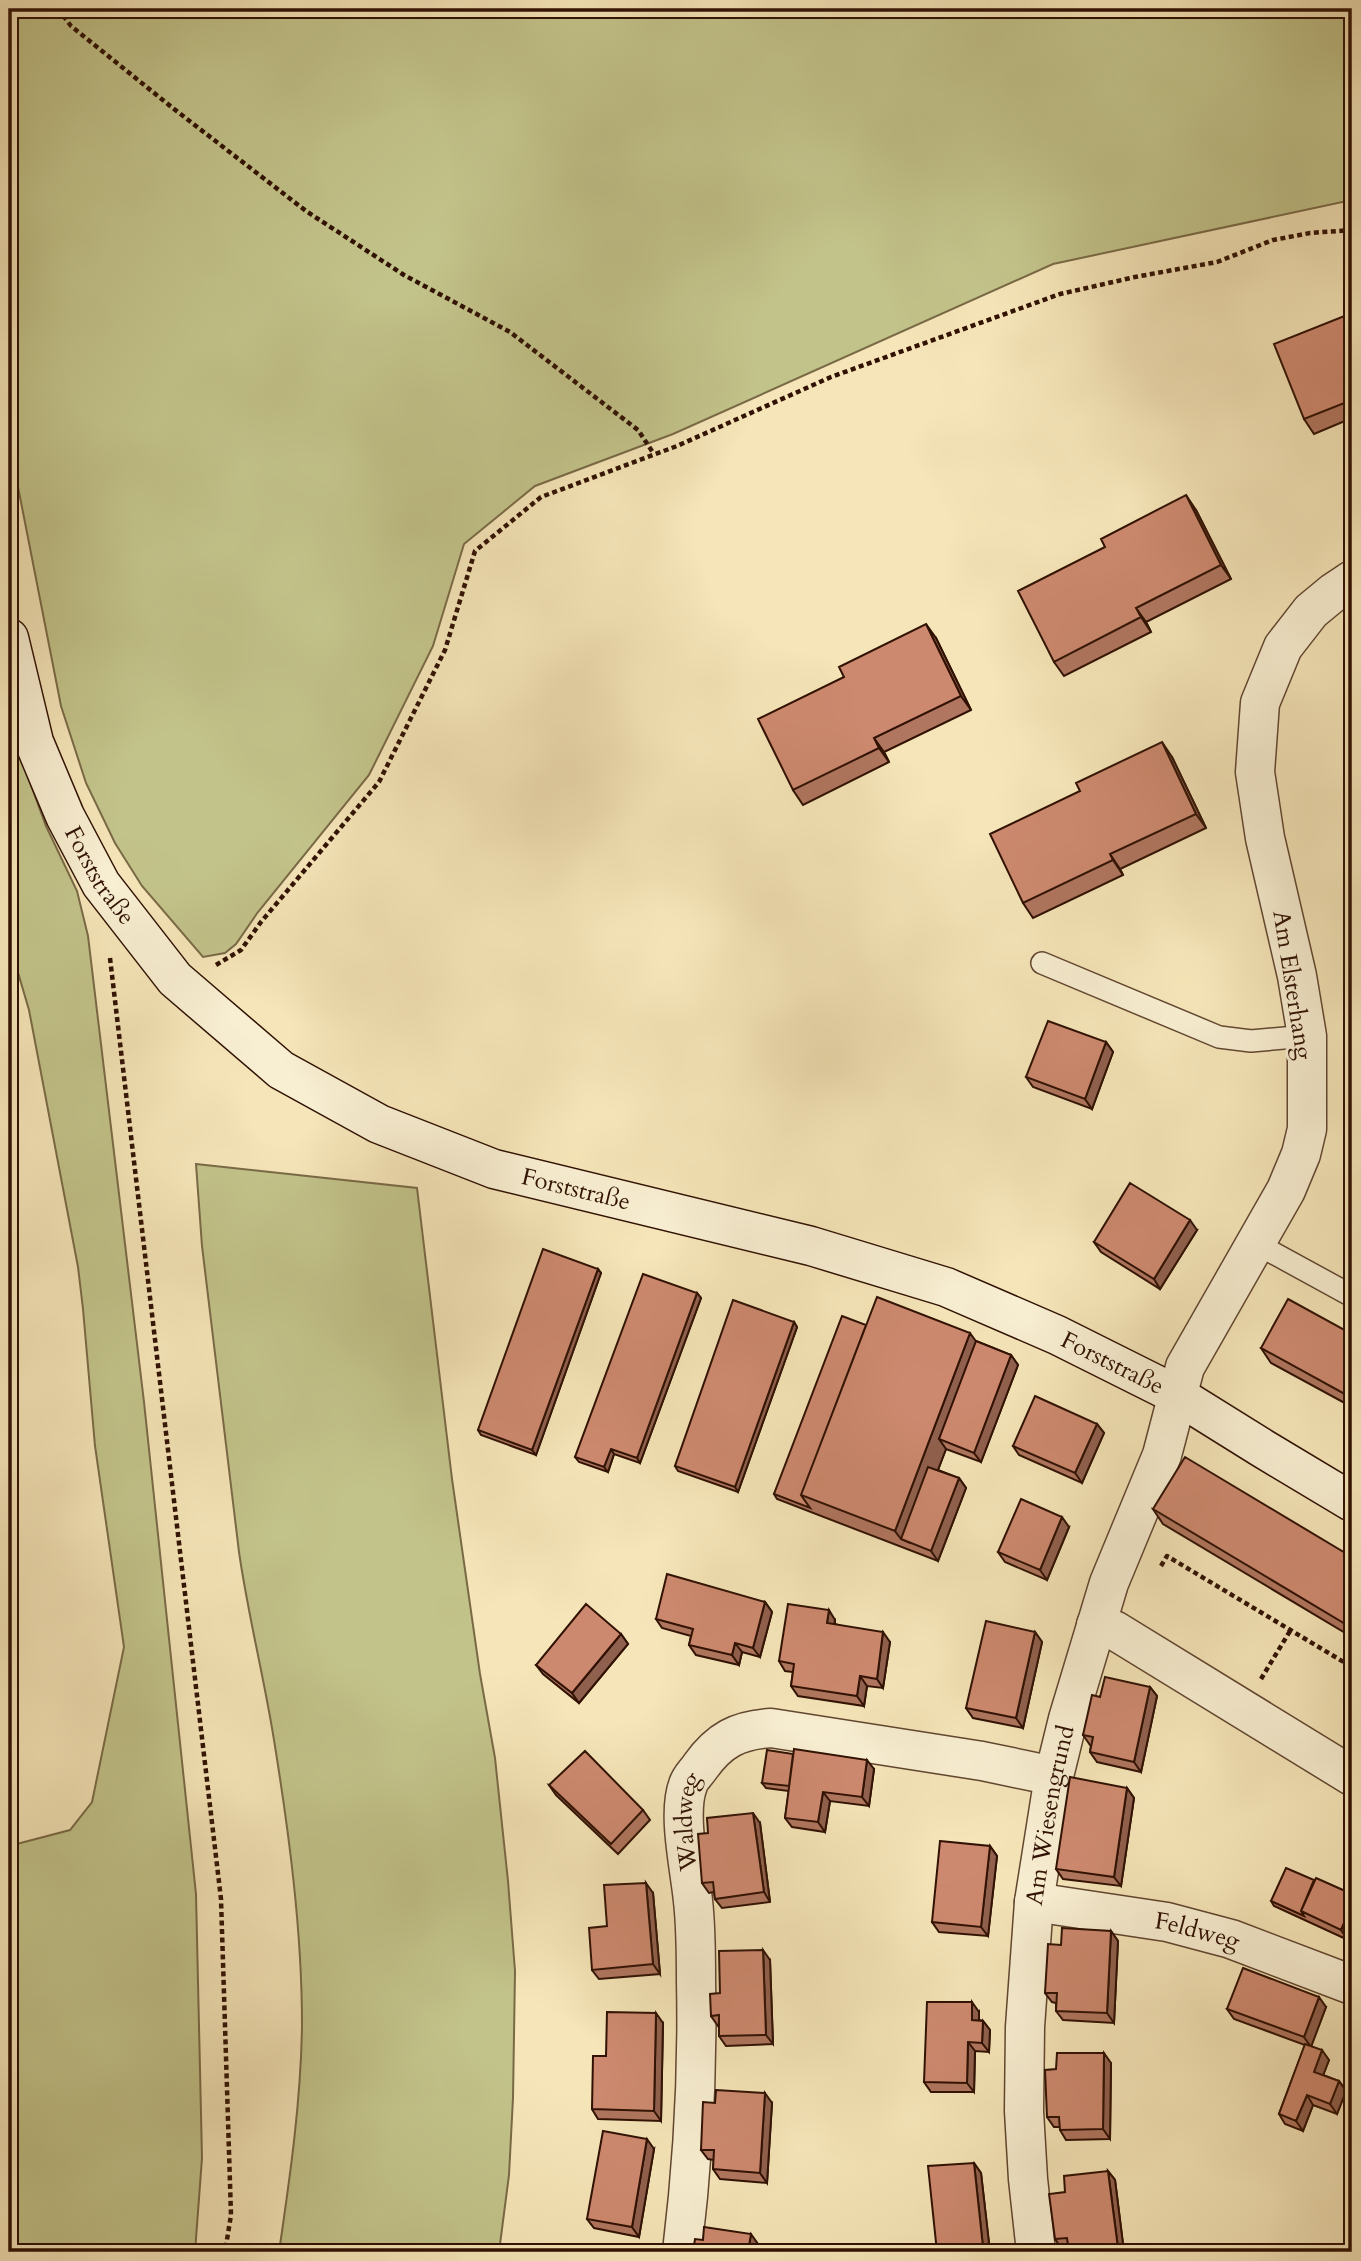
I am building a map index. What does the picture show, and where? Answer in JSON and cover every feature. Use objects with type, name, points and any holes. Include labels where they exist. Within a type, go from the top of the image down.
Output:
[{"type":"street","name":"Am Elsterhang","points":[[1177,1395],[1185,1367],[1286,1190],[1307,1129],[1307,1036],[1297,976],[1265,838],[1255,772],[1260,703],[1283,647],[1311,611],[1352,580]]},
{"type":"street","name":"Forststraße","points":[[9,638],[34,742],[65,816],[102,884],[175,978],[281,1070],[379,1124],[494,1169],[811,1246],[946,1287],[1057,1335],[1177,1395],[1352,1502]]},
{"type":"street","name":"Am Wiesengrund","points":[[1036,2252],[1024,2111],[1025,2026],[1034,1902],[1054,1776],[1068,1719],[1109,1583],[1162,1455],[1177,1395]]},
{"type":"street","points":[[1096,1625],[1114,1630],[1352,1776]]},
{"type":"street","name":"Waldweg","points":[[682,2252],[694,2140],[697,2063],[693,1904],[682,1803],[689,1782],[704,1762],[716,1748],[737,1734],[753,1729],[771,1728],[982,1761],[1054,1776]]},
{"type":"street","name":"Feldweg","points":[[1034,1902],[1126,1915],[1231,1939],[1352,1985]]},
{"type":"lane","points":[[1042,963],[1219,1037],[1251,1041],[1307,1036]]},
{"type":"lane","points":[[1257,1244],[1352,1296]]},
{"type":"path","points":[[58,9],[71,26],[306,211],[404,275],[510,332],[638,430],[654,454]]},
{"type":"path","points":[[175,978],[220,964],[241,950],[261,922],[379,782],[445,650],[475,551],[541,497],[654,454],[831,377],[1060,294],[1135,276],[1217,262],[1273,240],[1310,233],[1352,230]]},
{"type":"path","points":[[110,953],[221,1899],[231,2215],[225,2252]]},
{"type":"path","points":[[1161,1566],[1167,1556],[1352,1667]]},
{"type":"path","points":[[1244,1710],[1290,1631]]},
{"type":"green space","points":[[9,9],[1352,9],[1352,200],[1053,264],[673,434],[535,486],[464,544],[433,646],[369,775],[258,912],[236,944],[225,953],[203,957],[142,886],[115,843],[86,783],[61,706],[9,441]]},
{"type":"green space","points":[[9,725],[46,826],[77,891],[88,936],[144,1402],[196,1894],[202,2158],[195,2252],[9,2252],[9,1846],[70,1830],[92,1802],[124,1647],[95,1446],[78,1267],[29,1010],[9,942]]},
{"type":"green space","points":[[196,1164],[417,1188],[452,1479],[495,1758],[515,1971],[509,2175],[499,2252],[279,2252],[300,2082],[302,2025],[297,1918],[274,1740],[239,1552],[202,1246]]},
{"type":"building","points":[[1352,313],[1352,400],[1304,419],[1274,344]]},
{"type":"building","points":[[1186,495],[1221,565],[1136,608],[1141,617],[1054,662],[1018,591],[1105,547],[1101,539]]},
{"type":"building","points":[[926,624],[961,696],[874,738],[879,748],[793,790],[758,719],[844,677],[839,667]]},
{"type":"building","points":[[1162,742],[1196,814],[1110,854],[1113,860],[1023,903],[990,834],[1080,791],[1076,783]]},
{"type":"building","points":[[1048,1021],[1106,1042],[1085,1099],[1026,1077]]},
{"type":"building","points":[[1130,1183],[1190,1220],[1154,1279],[1094,1242]]},
{"type":"building","points":[[543,1249],[598,1269],[532,1450],[478,1430]]},
{"type":"building","points":[[643,1274],[697,1293],[637,1458],[611,1449],[604,1467],[575,1457]]},
{"type":"building","points":[[877,1297],[970,1333],[895,1531],[801,1495]]},
{"type":"building","points":[[1288,1299],[1352,1334],[1352,1398],[1261,1348]]},
{"type":"building","points":[[733,1300],[794,1322],[735,1487],[675,1466]]},
{"type":"building","points":[[842,1316],[866,1325],[801,1495],[810,1508],[774,1494]]},
{"type":"building","points":[[976,1341],[1011,1355],[974,1453],[939,1439]]},
{"type":"building","points":[[1035,1396],[1097,1424],[1075,1473],[1013,1446]]},
{"type":"building","points":[[1185,1457],[1352,1557],[1352,1628],[1153,1509]]},
{"type":"building","points":[[928,1467],[959,1478],[931,1551],[901,1539]]},
{"type":"building","points":[[1021,1499],[1062,1517],[1040,1570],[998,1552]]},
{"type":"building","points":[[667,1574],[765,1602],[753,1648],[735,1643],[732,1655],[689,1645],[693,1629],[656,1619]]},
{"type":"building","points":[[586,1604],[621,1634],[572,1693],[536,1665]]},
{"type":"building","points":[[788,1604],[829,1610],[827,1623],[883,1632],[877,1679],[860,1676],[857,1696],[791,1686],[794,1664],[779,1661]]},
{"type":"building","points":[[986,1621],[1035,1632],[1016,1718],[966,1708]]},
{"type":"building","points":[[1105,1677],[1150,1687],[1134,1762],[1090,1752],[1093,1737],[1083,1735],[1092,1695],[1100,1697]]},
{"type":"building","points":[[794,1749],[867,1760],[862,1797],[823,1792],[818,1822],[785,1818]]},
{"type":"building","points":[[767,1750],[793,1754],[789,1786],[762,1783]]},
{"type":"building","points":[[585,1751],[643,1810],[611,1844],[549,1785]]},
{"type":"building","points":[[1070,1777],[1127,1788],[1114,1877],[1056,1869]]},
{"type":"building","points":[[753,1813],[764,1892],[715,1899],[713,1882],[702,1883],[698,1834],[708,1833],[707,1818]]},
{"type":"building","points":[[940,1841],[990,1846],[981,1927],[932,1922]]},
{"type":"building","points":[[1286,1868],[1314,1880],[1301,1911],[1304,1916],[1271,1901]]},
{"type":"building","points":[[1316,1878],[1352,1894],[1352,1904],[1341,1930],[1301,1911]]},
{"type":"building","points":[[646,1883],[653,1964],[592,1970],[589,1928],[607,1926],[604,1885]]},
{"type":"building","points":[[1062,1928],[1111,1931],[1107,2013],[1056,2011],[1057,1993],[1045,1993],[1048,1944],[1061,1945]]},
{"type":"building","points":[[763,1950],[766,2035],[719,2036],[719,2015],[711,2016],[710,1994],[720,1993],[719,1951]]},
{"type":"building","points":[[1243,1968],[1319,1997],[1304,2037],[1227,2009]]},
{"type":"building","points":[[927,2002],[972,2002],[972,2020],[983,2021],[982,2043],[968,2042],[967,2083],[924,2082]]},
{"type":"building","points":[[607,2012],[656,2013],[654,2111],[592,2109],[593,2056],[606,2056]]},
{"type":"building","points":[[1305,2044],[1322,2050],[1314,2072],[1339,2081],[1330,2104],[1307,2095],[1296,2121],[1279,2114]]},
{"type":"building","points":[[1352,2045],[1352,2061],[1346,2058]]},
{"type":"building","points":[[1057,2053],[1104,2053],[1103,2129],[1060,2130],[1059,2117],[1047,2117],[1045,2070],[1056,2069]]},
{"type":"building","points":[[716,2090],[765,2093],[760,2173],[713,2169],[714,2150],[701,2150],[703,2102],[715,2103]]},
{"type":"building","points":[[603,2131],[647,2139],[632,2227],[587,2219]]},
{"type":"building","points":[[974,2163],[983,2247],[937,2252],[928,2166]]},
{"type":"building","points":[[1108,2171],[1118,2248],[1069,2252],[1067,2238],[1055,2239],[1049,2194],[1065,2192],[1064,2176]]},
{"type":"building","points":[[704,2227],[751,2234],[748,2252],[693,2252],[695,2239],[703,2240]]}]
